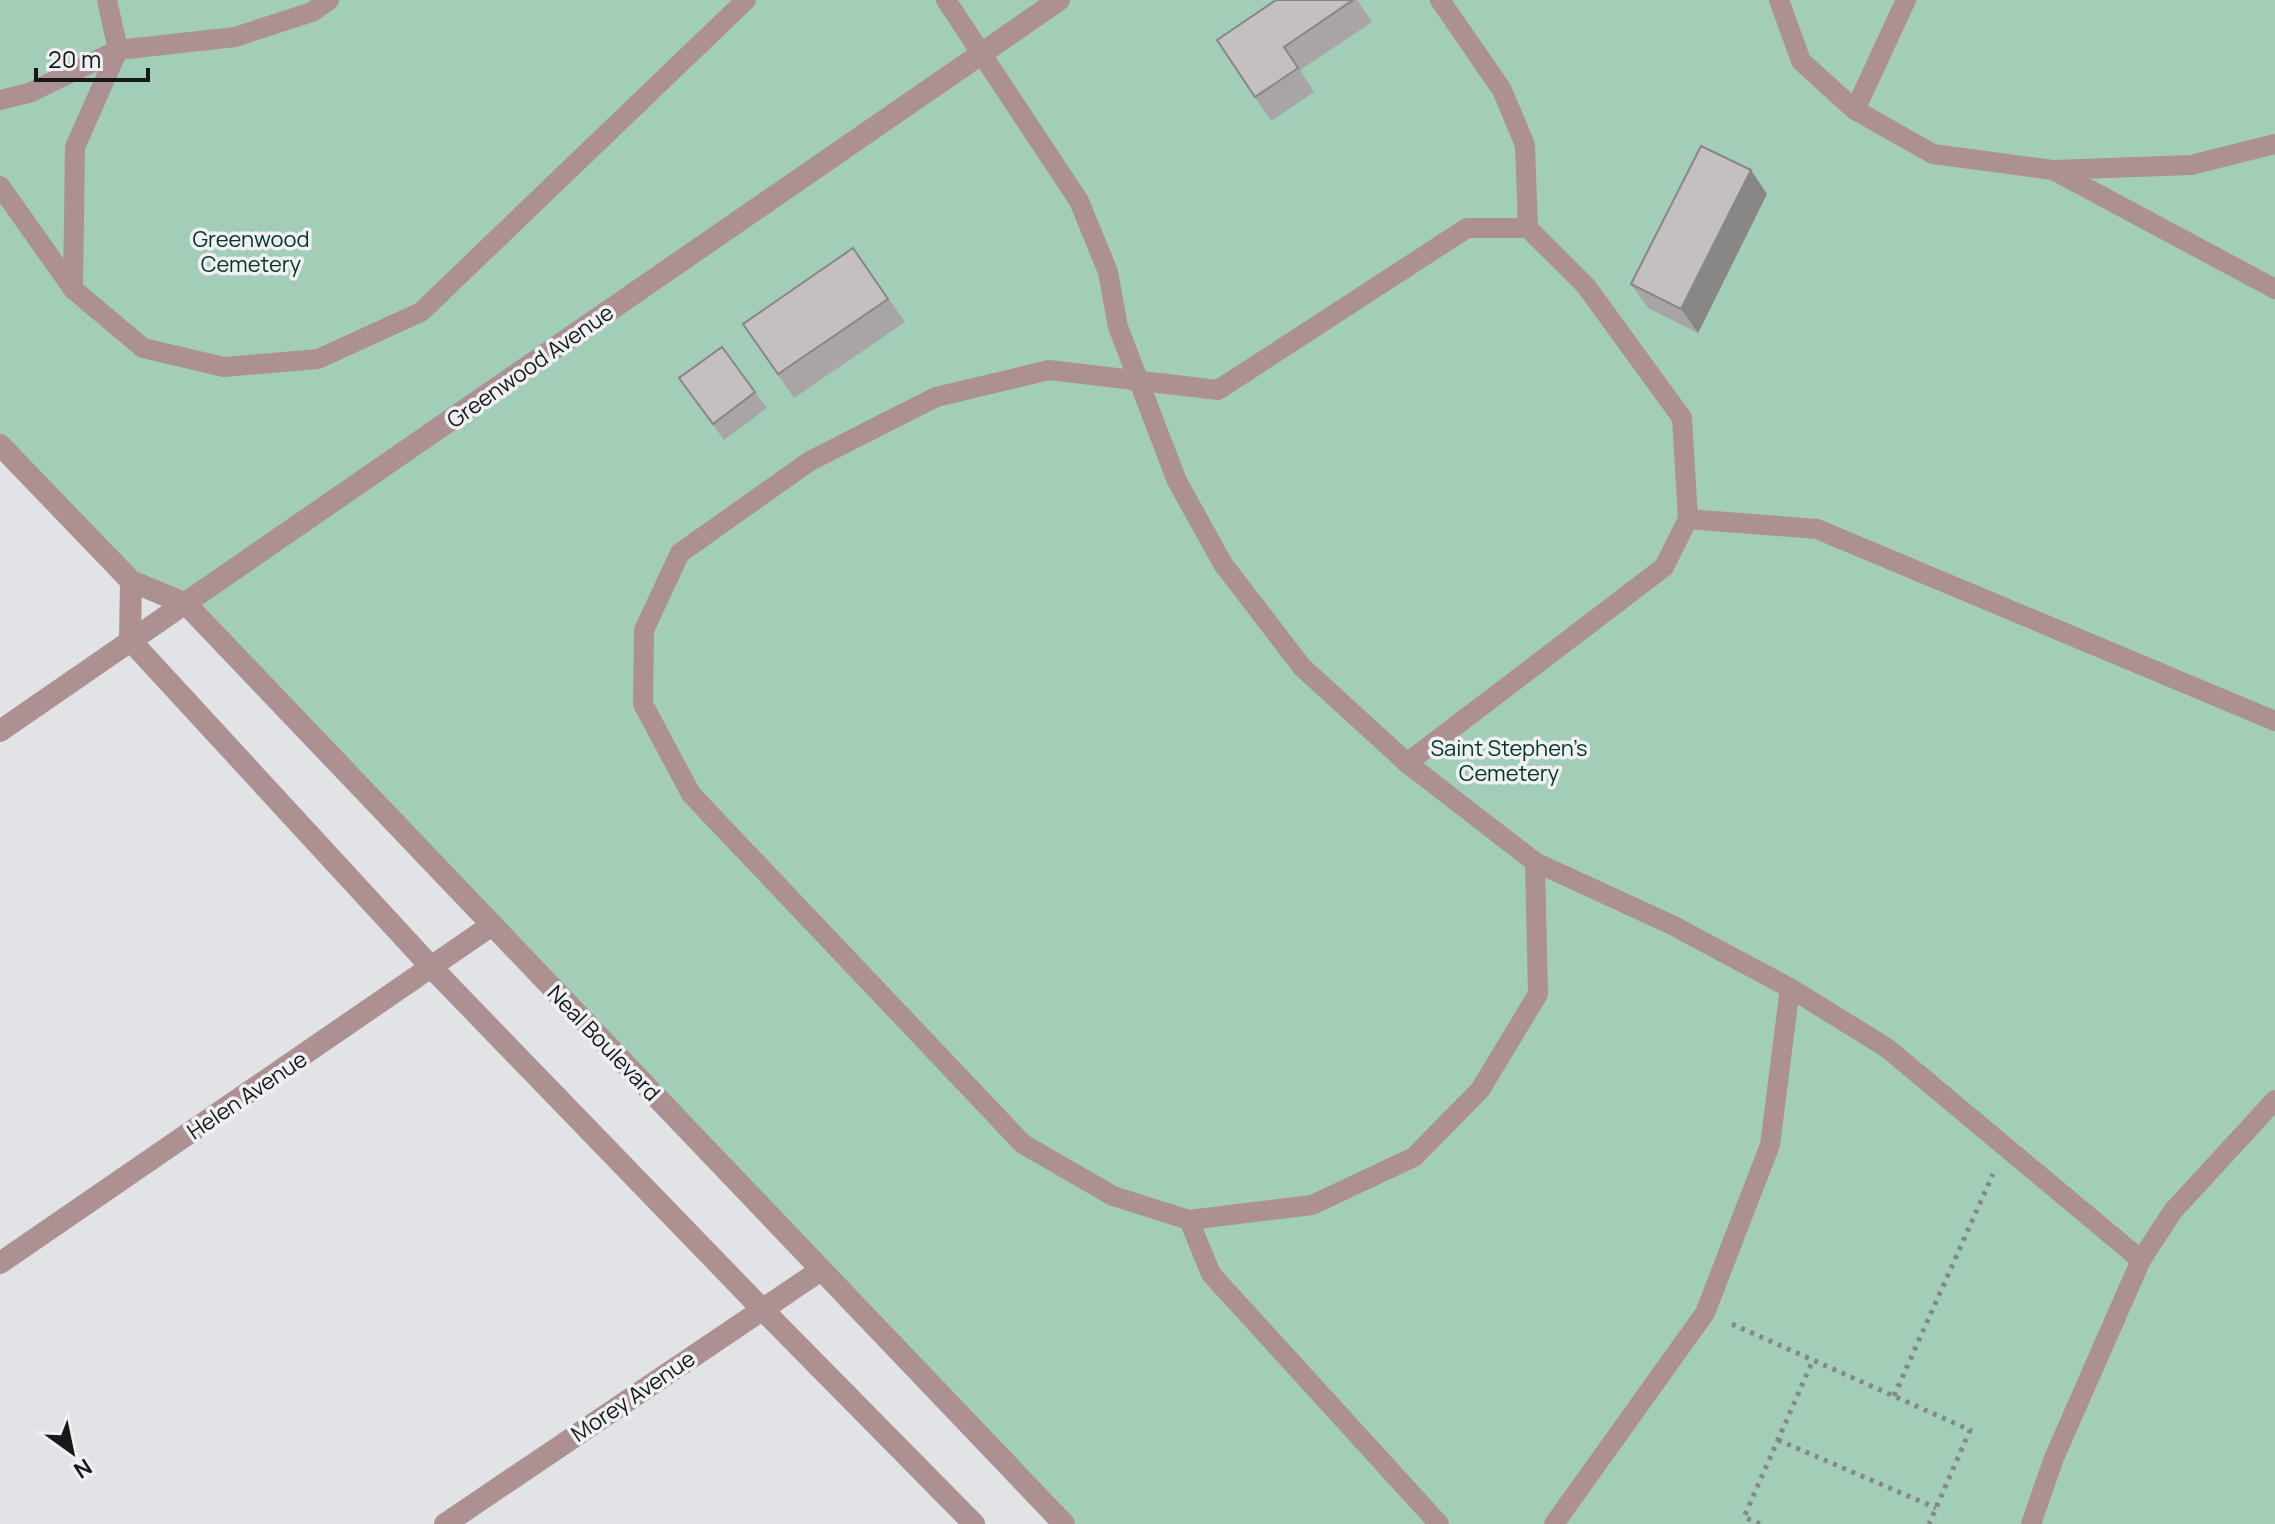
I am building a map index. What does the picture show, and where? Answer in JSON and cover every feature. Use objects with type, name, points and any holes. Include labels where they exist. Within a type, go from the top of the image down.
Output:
[{"type":"street","name":"Greenwood Avenue","points":[[0,731],[1059,0]]},
{"type":"street","name":"Neal Boulevard","points":[[0,445],[131,581],[186,604],[1064,1524]]},
{"type":"street","points":[[131,581],[130,640],[433,969],[974,1524]]},
{"type":"street","name":"Helen Avenue","points":[[0,1263],[433,969],[492,925]]},
{"type":"street","name":"Morey Avenue","points":[[445,1524],[821,1270]]},
{"type":"lane","points":[[73,289],[75,147],[118,50],[107,0]]},
{"type":"lane","points":[[0,100],[29,93],[118,50],[235,37],[312,12],[329,0]]},
{"type":"lane","points":[[0,186],[73,289],[143,348],[224,367],[318,359],[421,312],[746,0]]},
{"type":"lane","points":[[946,0],[1079,201],[1108,272],[1118,327],[1177,481],[1223,564],[1302,667],[1407,763],[1535,862],[1672,925],[1790,988],[1887,1048],[2141,1260]]},
{"type":"lane","points":[[1407,763],[1664,567],[1688,519],[1682,418],[1586,286],[1528,228],[1525,145],[1502,90],[1440,0]]},
{"type":"lane","points":[[1779,0],[1801,61],[1855,110],[1933,154],[2053,170],[2191,165],[2275,144]]},
{"type":"lane","points":[[1855,110],[1906,0]]},
{"type":"lane","points":[[2053,170],[2275,289]]},
{"type":"lane","points":[[1528,228],[1467,228],[1218,390],[1049,370],[936,397],[810,461],[680,553],[644,630],[643,704],[691,794],[1023,1144],[1113,1196],[1189,1220],[1312,1205],[1414,1157],[1480,1090],[1538,994],[1535,862]]},
{"type":"lane","points":[[1688,519],[1817,529],[2275,721]]},
{"type":"lane","points":[[1554,1524],[1705,1313],[1770,1145],[1790,988]]},
{"type":"lane","points":[[2031,1524],[2054,1458],[2141,1260],[2173,1211],[2275,1100]]},
{"type":"lane","points":[[1189,1220],[1211,1274],[1439,1524]]},
{"type":"path","points":[[1894,1396],[2005,1147]]},
{"type":"path","points":[[1705,1313],[1970,1430],[1929,1524]]},
{"type":"path","points":[[1760,1524],[1744,1517],[1813,1360]]},
{"type":"path","points":[[1778,1440],[1936,1508]]},
{"type":"green space","name":"Saint Stephen’s Cemetery","points":[[0,0],[2275,0],[2275,1524],[1064,1524],[186,604],[131,581],[0,445]]},
{"type":"building","points":[[1276,0],[1353,0],[1284,47],[1298,68],[1255,97],[1217,40]]},
{"type":"building","points":[[1701,146],[1751,170],[1681,309],[1631,284]]},
{"type":"building","points":[[853,248],[888,299],[778,374],[743,324]]},
{"type":"building","points":[[722,347],[755,392],[713,424],[679,378]]},
{"type":"park label","name":"Greenwood Cemetery","points":[[251,252]]}]
